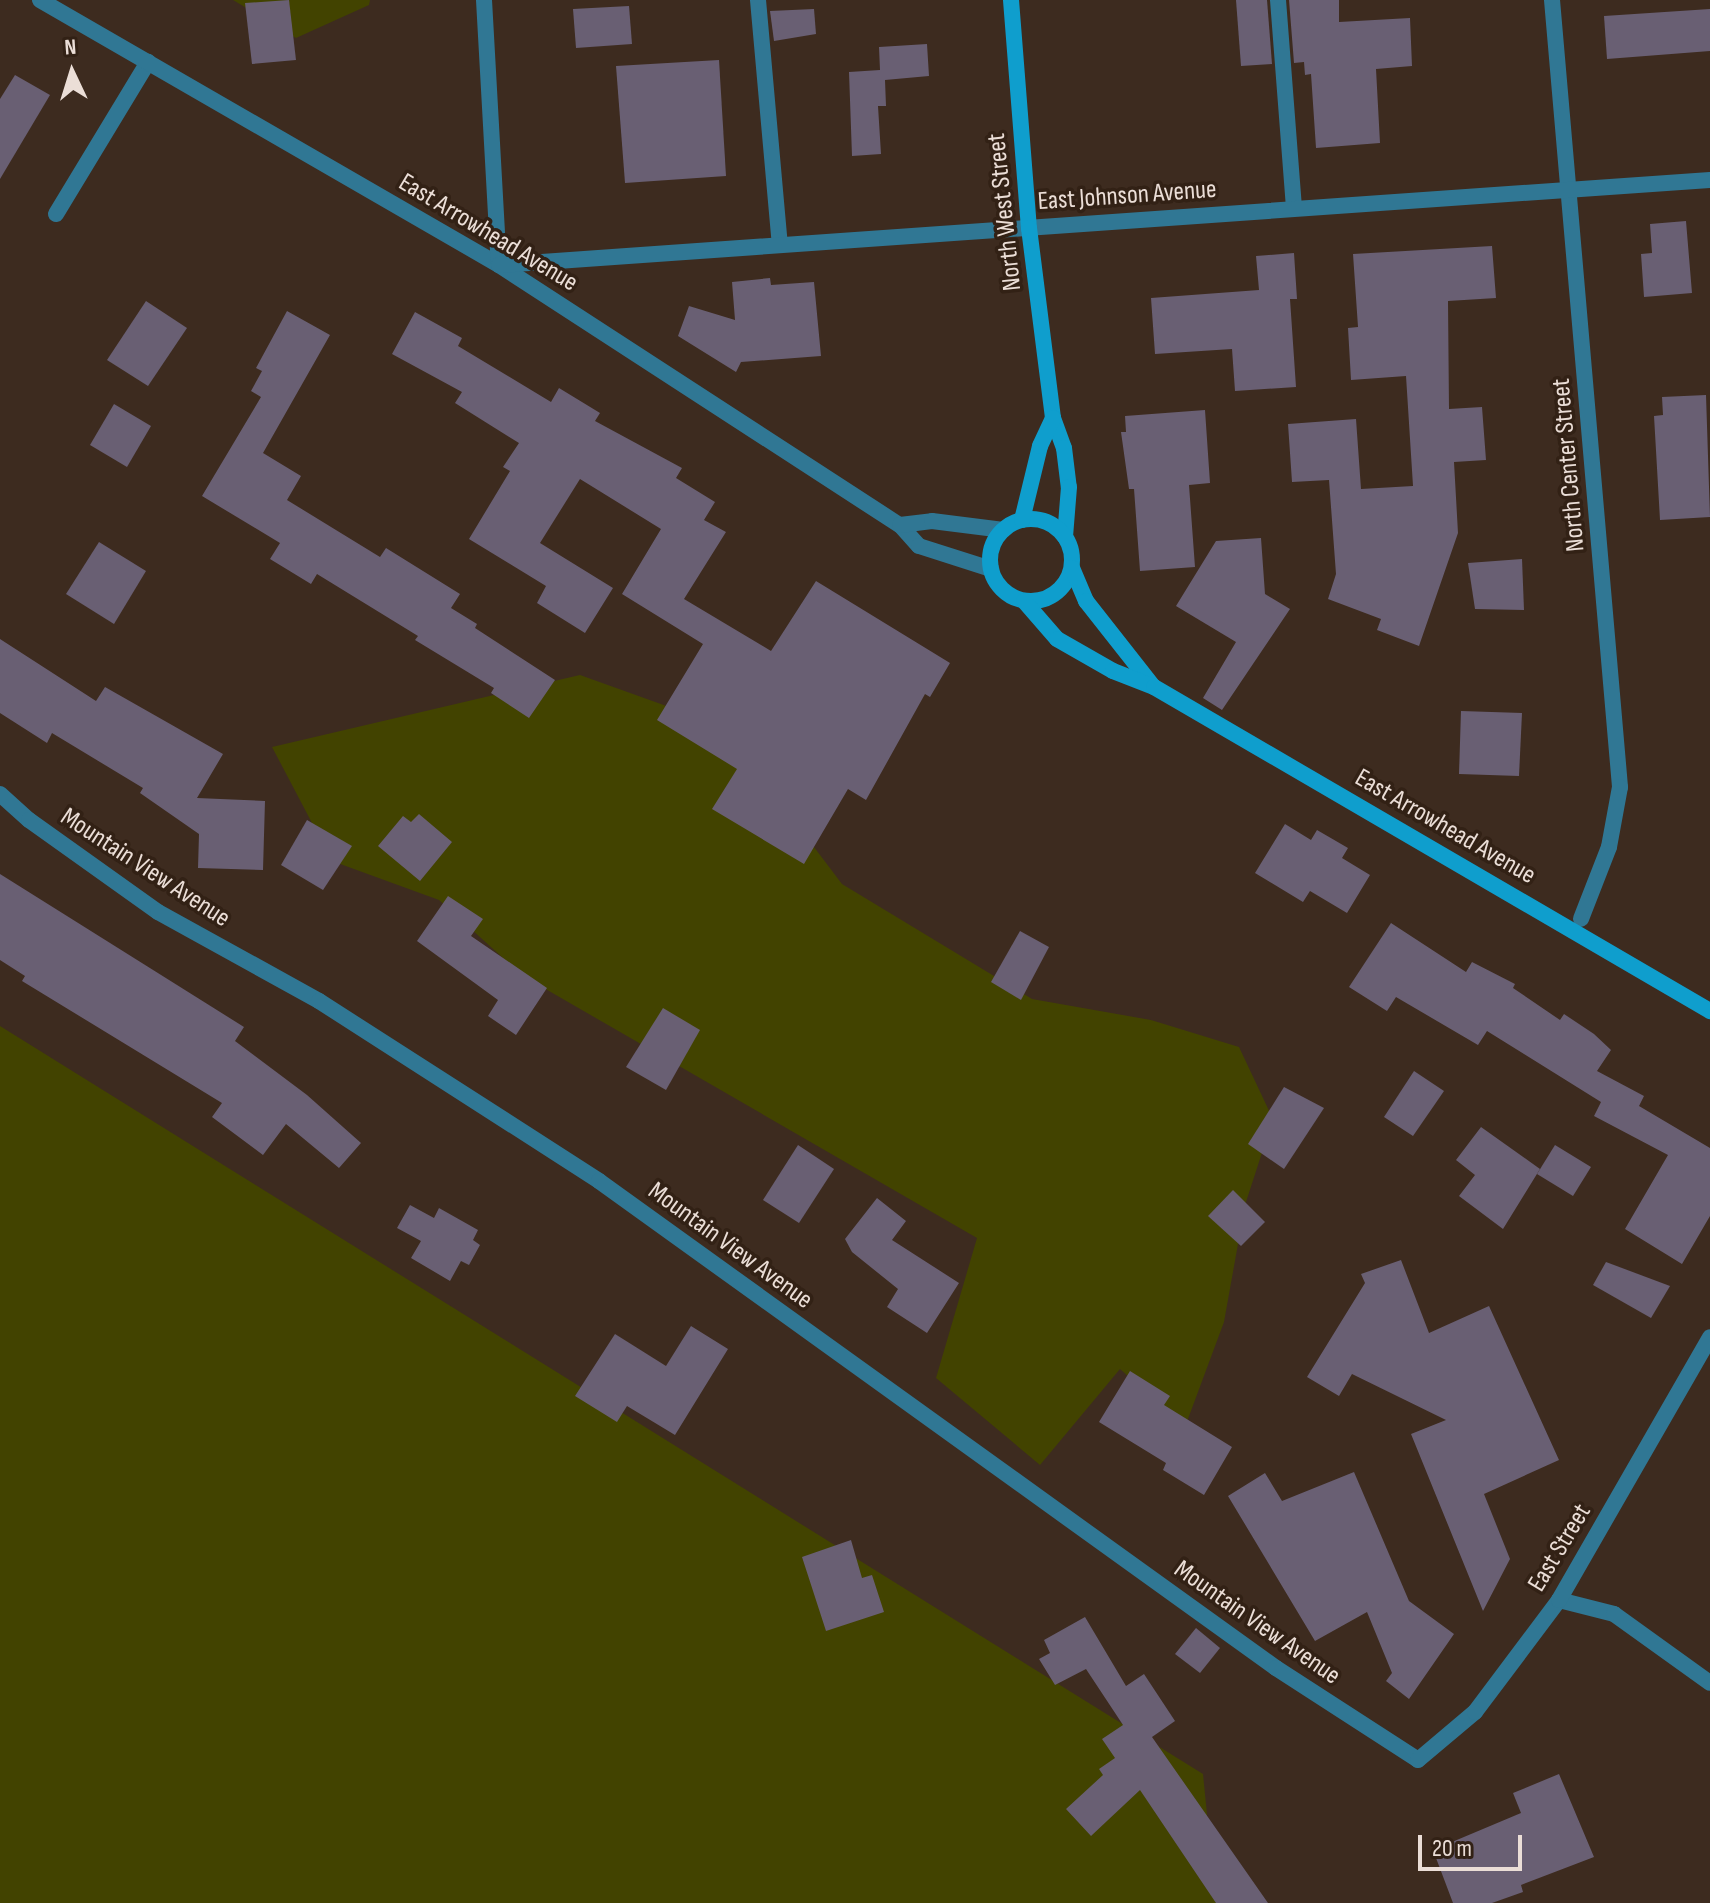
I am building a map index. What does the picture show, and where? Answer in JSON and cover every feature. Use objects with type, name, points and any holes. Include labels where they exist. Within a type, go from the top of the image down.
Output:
[{"type":"street","name":"East Arrowhead Avenue","points":[[40,0],[499,265],[900,525],[919,546],[991,569]]},
{"type":"street","points":[[484,0],[499,265]]},
{"type":"street","points":[[758,0],[780,245]]},
{"type":"street","name":"North West Street","points":[[1011,0],[1029,228],[1053,418],[1064,448],[1069,487],[1065,537]]},
{"type":"street","points":[[1278,0],[1294,208]]},
{"type":"street","name":"North Center Street","points":[[1552,0],[1620,787],[1609,847],[1581,919]]},
{"type":"street","points":[[56,214],[148,62]]},
{"type":"street","name":"East Johnson Avenue","points":[[499,265],[1710,180]]},
{"type":"street","name":"North West Street","points":[[1022,520],[1040,446],[1053,418]]},
{"type":"street","points":[[1038,519],[1053,525],[1065,537],[1071,551],[1072,568],[1066,583],[1055,594],[1040,601],[1024,601],[1009,595],[997,584],[991,569],[990,555],[1003,530],[1022,520],[1038,519]]},
{"type":"street","points":[[900,525],[932,521],[1003,530]]},
{"type":"street","name":"East Arrowhead Avenue","points":[[1072,568],[1086,601],[1154,687]]},
{"type":"street","name":"East Arrowhead Avenue","points":[[1024,601],[1057,639],[1113,671],[1154,687],[1710,1011]]},
{"type":"street","name":"Mountain View Avenue","points":[[0,794],[29,820],[158,912],[319,1001],[599,1181],[1276,1668],[1418,1760]]},
{"type":"street","name":"East Street","points":[[1418,1760],[1475,1712],[1559,1600],[1710,1337]]},
{"type":"street","points":[[1559,1600],[1614,1614],[1710,1683]]},
{"type":"shaded area","points":[[233,0],[370,0],[369,5],[296,38]]},
{"type":"shaded area","points":[[580,675],[686,713],[770,789],[842,884],[1032,999],[1151,1020],[1239,1047],[1273,1119],[1245,1205],[1224,1322],[1185,1427],[1120,1369],[1040,1465],[936,1378],[977,1238],[523,976],[439,900],[332,861],[272,747]]},
{"type":"shaded area","points":[[0,1026],[1203,1774],[1215,1894],[1228,1903],[0,1903]]},
{"type":"building","points":[[289,0],[296,60],[252,64],[245,3]]},
{"type":"building","points":[[1236,0],[1267,0],[1272,64],[1241,66]]},
{"type":"building","points":[[1289,0],[1339,0],[1339,22],[1410,18],[1412,66],[1376,69],[1380,143],[1316,148],[1311,74],[1305,75],[1304,62],[1294,63]]},
{"type":"building","points":[[629,6],[632,44],[576,48],[573,9]]},
{"type":"building","points":[[814,9],[816,34],[774,41],[770,11]]},
{"type":"building","points":[[1710,9],[1710,51],[1607,59],[1604,16]]},
{"type":"building","points":[[927,44],[929,76],[885,80],[886,106],[878,106],[881,154],[852,156],[849,72],[880,70],[879,47]]},
{"type":"building","points":[[719,60],[726,176],[625,183],[616,66]]},
{"type":"building","points":[[15,75],[50,95],[0,179],[0,99]]},
{"type":"building","points":[[1686,221],[1692,293],[1644,297],[1641,254],[1652,253],[1650,224]]},
{"type":"building","points":[[1492,246],[1496,298],[1448,301],[1449,409],[1482,407],[1486,460],[1454,462],[1458,533],[1419,646],[1377,630],[1381,619],[1328,599],[1336,574],[1329,480],[1292,482],[1288,424],[1356,419],[1361,489],[1413,486],[1406,376],[1351,380],[1348,328],[1358,327],[1353,254]]},
{"type":"building","points":[[1294,253],[1297,299],[1290,299],[1296,387],[1235,391],[1232,349],[1155,354],[1151,298],[1259,290],[1256,256]]},
{"type":"building","points":[[770,278],[771,285],[814,282],[821,356],[741,362],[736,372],[678,336],[689,306],[735,320],[732,282]]},
{"type":"building","points":[[146,301],[187,328],[148,386],[107,360]]},
{"type":"building","points":[[287,311],[330,335],[263,453],[301,476],[287,500],[380,557],[386,548],[460,594],[451,608],[477,624],[475,628],[555,680],[529,718],[491,693],[494,688],[415,640],[418,636],[317,574],[311,584],[270,559],[280,543],[202,496],[261,397],[251,391],[262,371],[256,368]]},
{"type":"building","points":[[415,312],[462,338],[458,346],[551,402],[559,388],[600,413],[595,421],[682,468],[676,478],[715,502],[704,520],[726,532],[684,599],[771,651],[816,581],[950,663],[930,697],[925,694],[866,800],[848,789],[804,864],[712,809],[737,769],[657,720],[703,644],[622,594],[661,529],[580,479],[540,543],[613,588],[585,633],[537,603],[546,586],[469,539],[510,471],[503,467],[519,443],[455,403],[462,392],[392,354]]},
{"type":"building","points":[[1706,395],[1710,517],[1660,520],[1654,416],[1663,415],[1662,397]]},
{"type":"building","points":[[114,404],[151,426],[127,467],[90,445]]},
{"type":"building","points":[[1205,410],[1210,483],[1189,485],[1195,567],[1140,571],[1134,489],[1129,489],[1121,432],[1126,432],[1125,416]]},
{"type":"building","points":[[1261,538],[1265,594],[1290,609],[1222,710],[1203,698],[1236,642],[1176,606],[1216,541]]},
{"type":"building","points":[[99,542],[146,571],[114,624],[66,594]]},
{"type":"building","points":[[1522,559],[1524,610],[1475,609],[1468,563]]},
{"type":"building","points":[[0,639],[96,701],[105,687],[223,754],[197,798],[265,801],[263,870],[198,868],[199,834],[140,793],[143,788],[52,733],[47,743],[0,713]]},
{"type":"building","points":[[1461,711],[1522,713],[1519,776],[1459,774]]},
{"type":"building","points":[[419,814],[452,842],[420,881],[378,846],[403,816],[411,822]]},
{"type":"building","points":[[307,820],[352,846],[323,890],[281,865]]},
{"type":"building","points":[[1285,824],[1311,840],[1317,830],[1348,848],[1342,858],[1370,875],[1347,913],[1310,891],[1303,902],[1255,873]]},
{"type":"building","points":[[0,874],[244,1027],[235,1041],[307,1095],[361,1143],[339,1168],[286,1124],[263,1155],[212,1117],[222,1103],[22,981],[25,976],[0,960]]},
{"type":"building","points":[[448,896],[483,919],[471,936],[547,988],[516,1035],[488,1016],[498,1000],[417,941]]},
{"type":"building","points":[[1391,923],[1466,972],[1472,962],[1515,984],[1513,988],[1560,1020],[1564,1014],[1594,1034],[1611,1050],[1597,1071],[1644,1096],[1639,1106],[1710,1148],[1710,1216],[1682,1264],[1625,1229],[1668,1155],[1594,1116],[1601,1102],[1487,1031],[1478,1045],[1396,997],[1387,1011],[1349,987]]},
{"type":"building","points":[[1020,931],[1049,947],[1021,1000],[991,982]]},
{"type":"building","points":[[663,1008],[700,1030],[666,1090],[626,1067]]},
{"type":"building","points":[[1414,1071],[1444,1091],[1413,1136],[1384,1117]]},
{"type":"building","points":[[1284,1087],[1324,1108],[1284,1169],[1248,1144]]},
{"type":"building","points":[[1481,1127],[1540,1169],[1503,1229],[1459,1196],[1475,1175],[1456,1160]]},
{"type":"building","points":[[798,1145],[834,1169],[799,1223],[763,1200]]},
{"type":"building","points":[[1555,1145],[1591,1167],[1573,1196],[1537,1174]]},
{"type":"building","points":[[1233,1190],[1265,1222],[1241,1246],[1208,1216]]},
{"type":"building","points":[[877,1198],[906,1221],[892,1240],[959,1283],[927,1333],[887,1307],[898,1289],[852,1252],[845,1239]]},
{"type":"building","points":[[410,1205],[434,1218],[439,1208],[478,1230],[473,1240],[480,1245],[469,1265],[461,1261],[450,1281],[411,1258],[421,1241],[397,1228]]},
{"type":"building","points":[[1401,1260],[1429,1333],[1489,1306],[1559,1460],[1484,1494],[1510,1559],[1483,1611],[1411,1434],[1446,1420],[1352,1374],[1339,1396],[1307,1377],[1365,1283],[1361,1274]]},
{"type":"building","points":[[1606,1262],[1670,1286],[1651,1318],[1593,1285]]},
{"type":"building","points":[[691,1326],[728,1349],[675,1435],[627,1406],[617,1422],[575,1396],[615,1334],[666,1366]]},
{"type":"building","points":[[1130,1371],[1170,1396],[1164,1405],[1232,1447],[1204,1495],[1163,1470],[1166,1463],[1099,1422]]},
{"type":"building","points":[[1354,1472],[1409,1601],[1454,1634],[1409,1699],[1386,1681],[1392,1673],[1367,1612],[1315,1641],[1228,1496],[1265,1473],[1282,1501]]},
{"type":"building","points":[[851,1540],[862,1578],[872,1575],[884,1612],[826,1631],[802,1557]]},
{"type":"building","points":[[1085,1617],[1126,1686],[1144,1674],[1175,1721],[1152,1737],[1268,1903],[1216,1903],[1140,1790],[1091,1836],[1066,1809],[1103,1775],[1099,1769],[1115,1758],[1102,1739],[1123,1725],[1086,1669],[1055,1685],[1039,1659],[1050,1653],[1044,1640]]},
{"type":"building","points":[[1196,1628],[1220,1648],[1200,1673],[1175,1654]]},
{"type":"building","points":[[1559,1774],[1594,1857],[1521,1885],[1523,1892],[1492,1903],[1453,1903],[1433,1850],[1521,1813],[1513,1793]]}]
